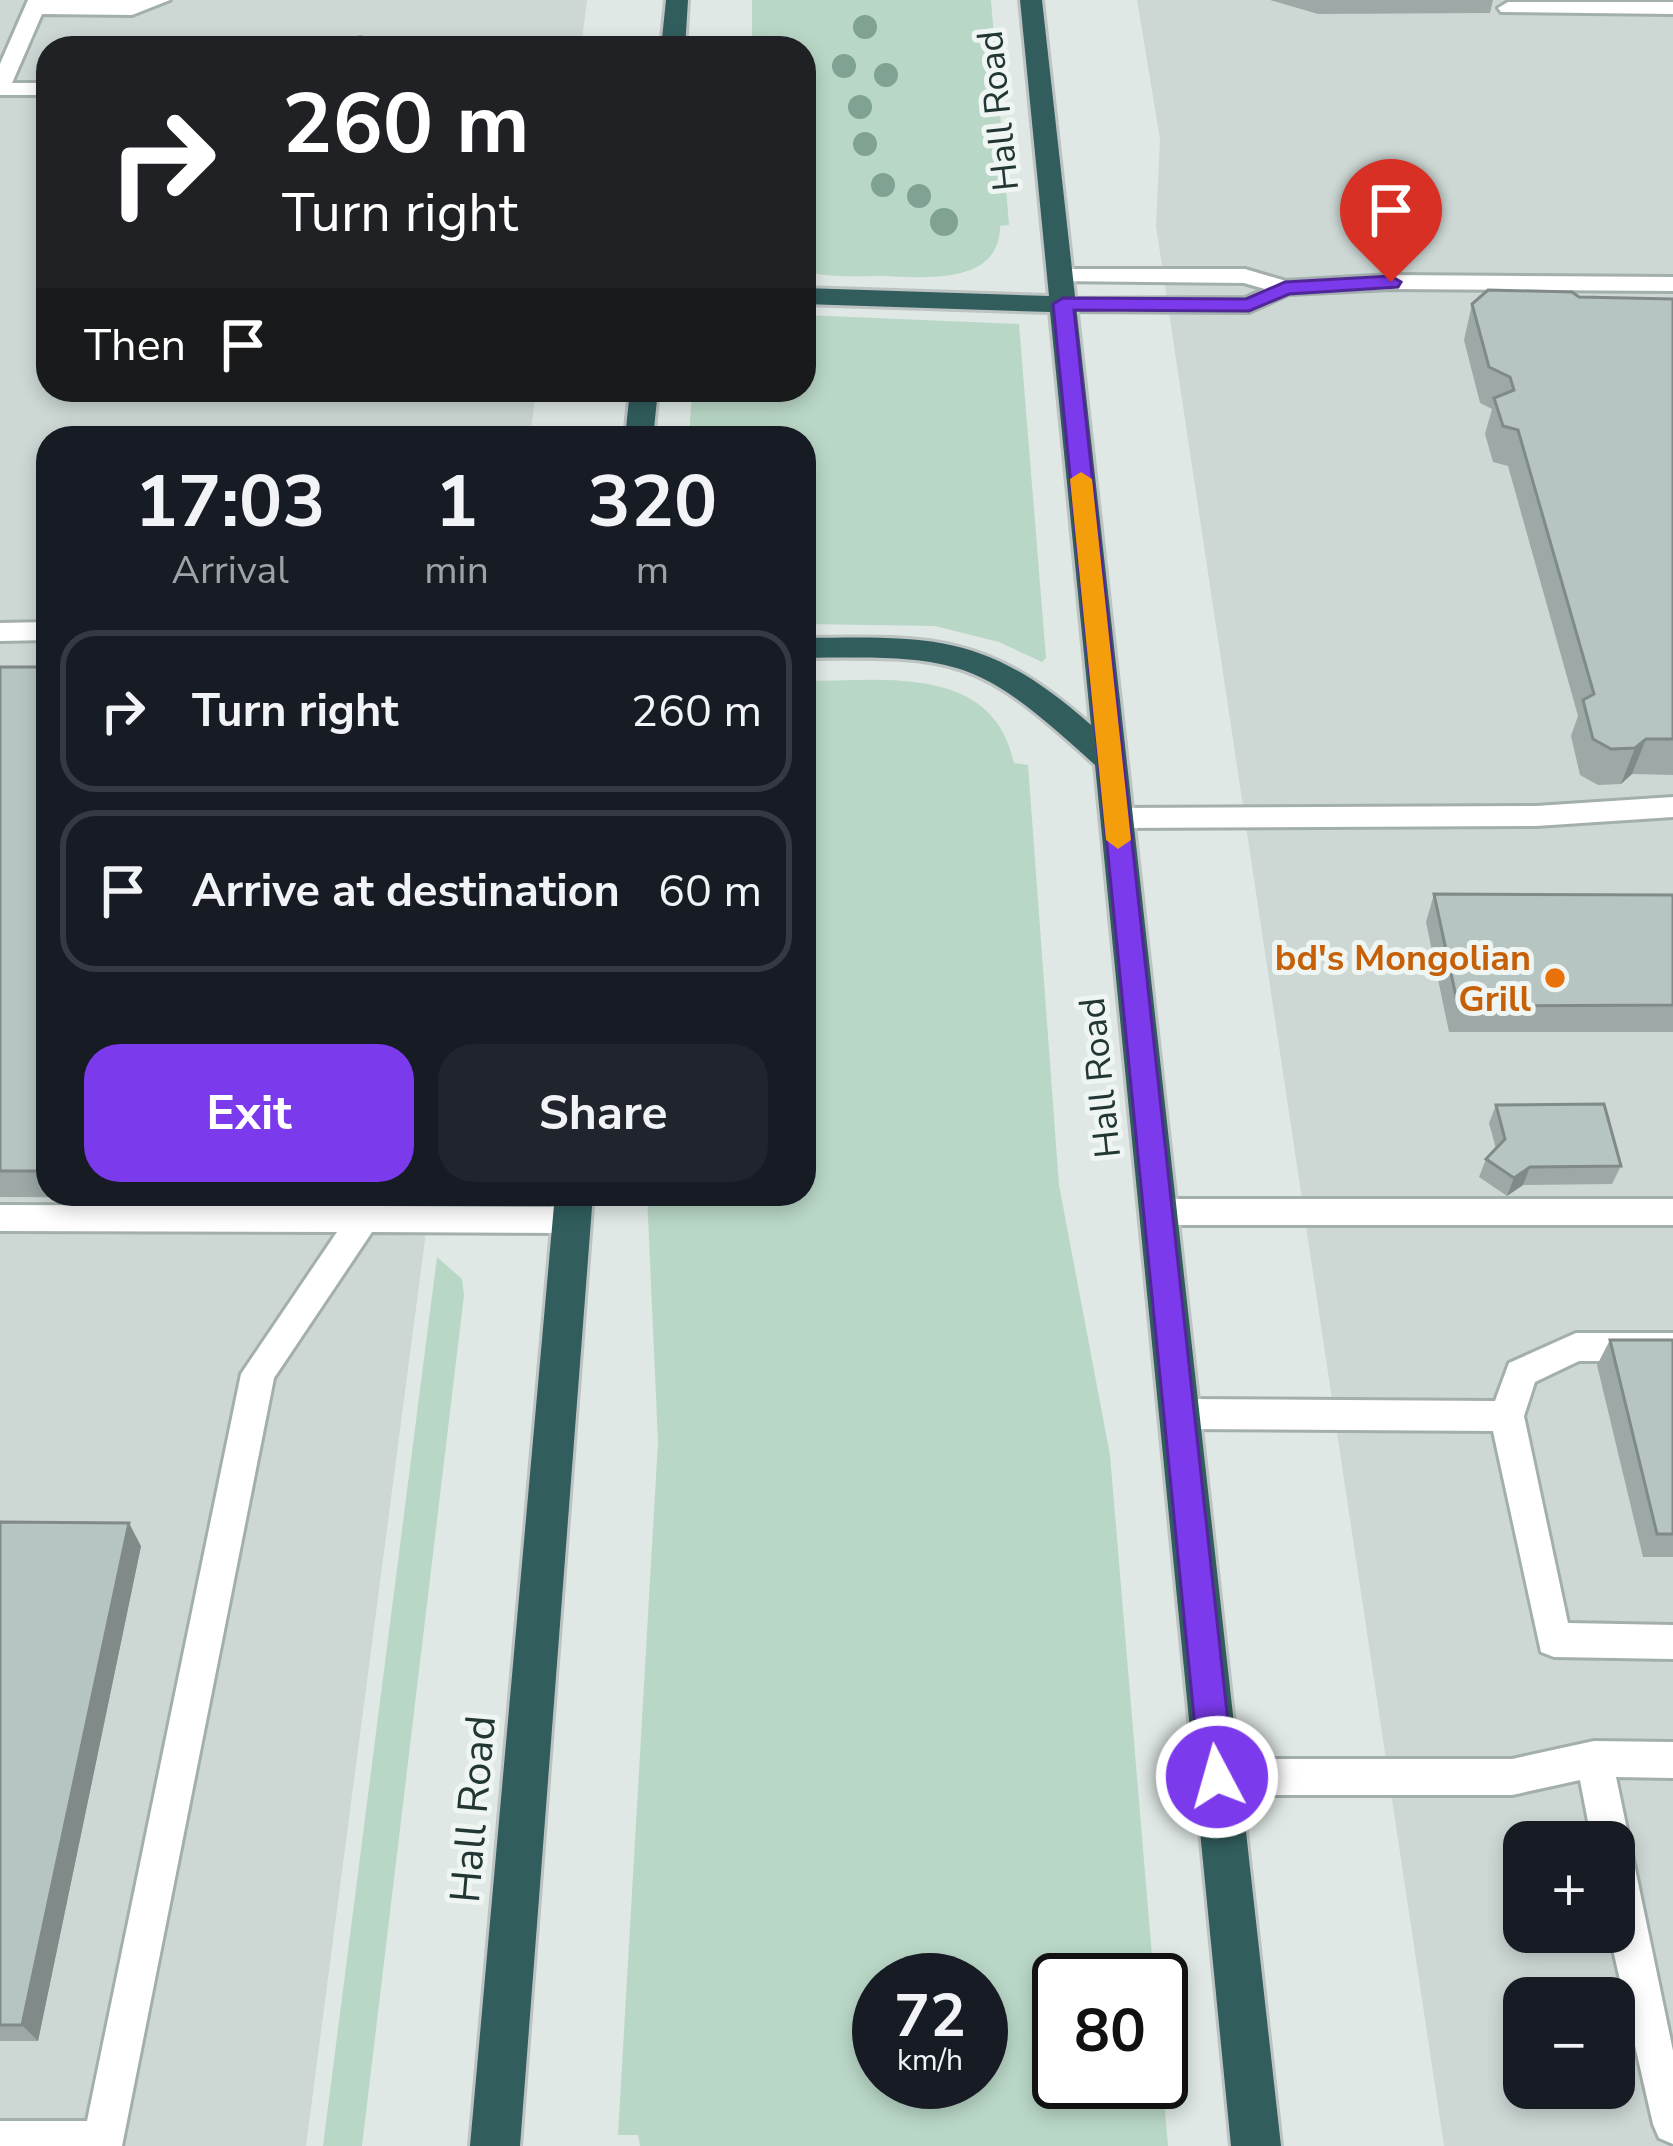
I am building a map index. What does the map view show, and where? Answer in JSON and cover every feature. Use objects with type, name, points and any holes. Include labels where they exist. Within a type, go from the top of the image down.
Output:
[{"type":"highway","points":[[675,36],[677,0]]},
{"type":"highway","name":"Hall Road","points":[[1031,0],[1256,2146]]},
{"type":"highway","points":[[816,296],[1062,290]]},
{"type":"highway","points":[[816,648],[900,648],[961,655],[1013,680],[1111,761]]},
{"type":"highway","name":"Hall Road","points":[[495,2146],[573,1207]]},
{"type":"lane","points":[[36,89],[0,88],[36,4],[132,9],[160,0]]},
{"type":"lane","points":[[1508,8],[1673,8]]},
{"type":"lane","points":[[1062,290],[1249,305],[1285,288],[1391,282],[1673,284]]},
{"type":"lane","points":[[0,632],[36,632]]},
{"type":"lane","points":[[1116,818],[1516,816],[1673,807]]},
{"type":"lane","points":[[0,1218],[339,1206]]},
{"type":"lane","points":[[0,2141],[102,2144],[258,1374],[366,1206]]},
{"type":"lane","points":[[470,1206],[573,1207]]},
{"type":"lane","points":[[1159,1212],[1673,1212]]},
{"type":"lane","points":[[1673,1347],[1576,1347],[1521,1373],[1507,1416],[1554,1640],[1673,1642]]},
{"type":"lane","points":[[1179,1414],[1507,1416]]},
{"type":"lane","points":[[1594,1759],[1607,1821]]},
{"type":"lane","points":[[1217,1777],[1512,1777],[1594,1759],[1673,1760]]},
{"type":"lane","points":[[1633,1953],[1673,2124]]},
{"type":"shaded area","points":[[0,0],[587,0],[582,36],[36,36],[36,402],[534,402],[532,426],[36,426],[36,1206],[429,1206],[306,2146],[0,2146]]},
{"type":"shaded area","points":[[1137,0],[1673,0],[1673,2146],[1444,2146],[1156,226],[1160,139]]},
{"type":"green space","points":[[752,0],[991,0],[1009,225],[1000,226],[997,246],[987,260],[973,269],[936,277],[816,274],[816,36],[752,36]]},
{"type":"green space","points":[[816,316],[1019,324],[1046,658],[1042,662],[999,642],[935,626],[816,624],[816,426],[690,426],[691,402],[816,402]]},
{"type":"green space","points":[[816,681],[930,684],[959,693],[983,708],[1002,731],[1014,763],[1028,765],[1059,1185],[1110,1455],[1152,1953],[1032,1953],[1032,2109],[1165,2109],[1168,2146],[640,2146],[638,2135],[618,2135],[658,1442],[648,1206],[816,1206]]},
{"type":"green space","points":[[437,1257],[462,1279],[464,1295],[362,2146],[323,2146]]},
{"type":"building","points":[[1488,290],[1673,299],[1673,739],[1646,739],[1635,748],[1611,749],[1593,739],[1583,700],[1594,694],[1518,430],[1503,426],[1494,398],[1514,390],[1510,377],[1489,367],[1472,304]]},
{"type":"building","points":[[0,667],[36,667],[36,1171],[0,1171]]},
{"type":"building","name":"bd's Mongolian Grill","points":[[1434,894],[1673,895],[1673,1005],[1458,1006]]},
{"type":"building","points":[[1604,1104],[1621,1166],[1530,1167],[1514,1178],[1486,1159],[1505,1139],[1496,1105]]},
{"type":"building","points":[[1610,1340],[1673,1340],[1673,1534],[1657,1534]]},
{"type":"building","points":[[0,1522],[129,1523],[22,2025],[0,2025]]},
{"type":"slow traffic","points":[[1081,479],[1118,840]]},
{"type":"place","name":"bd's Mongolian Grill","points":[[1555,978]]},
{"type":"route","points":[[1217,1777],[1063,304],[1249,305],[1285,288],[1391,282]]}]
